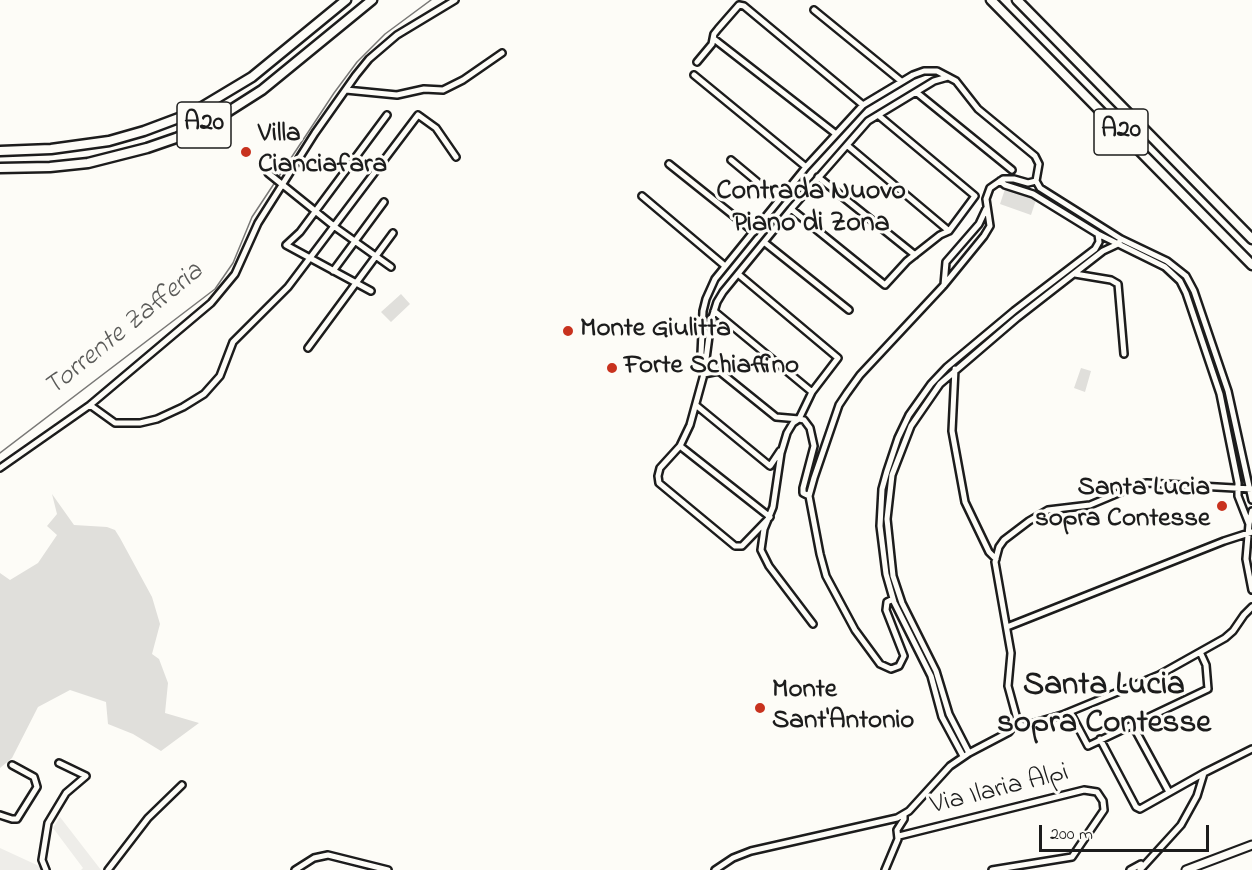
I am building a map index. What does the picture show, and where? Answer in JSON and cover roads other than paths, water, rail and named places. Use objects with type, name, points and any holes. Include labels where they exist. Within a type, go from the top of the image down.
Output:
[{"type":"highway","name":"A20","points":[[0,151],[51,149],[109,141],[192,113],[252,77],[346,0]]},
{"type":"highway","name":"A20","points":[[0,168],[50,167],[88,163],[147,148],[183,135],[232,110],[262,90],[372,0]]},
{"type":"highway","name":"A20","points":[[991,0],[1252,265]]},
{"type":"highway","name":"A20","points":[[1017,0],[1252,239]]},
{"type":"main road","points":[[1186,870],[1252,845]]},
{"type":"street","points":[[0,468],[90,405],[173,337],[223,291],[240,267],[258,222],[280,184],[369,59],[391,41],[455,0]]},
{"type":"street","points":[[697,62],[712,44],[714,34],[739,5],[744,6],[863,105]]},
{"type":"street","points":[[814,10],[901,81]]},
{"type":"street","points":[[714,39],[836,134]]},
{"type":"street","points":[[346,90],[398,95],[424,89],[447,88],[464,80],[502,53]]},
{"type":"street","points":[[705,372],[701,354],[703,311],[710,289],[725,266],[806,167],[863,105],[901,81],[924,71],[937,71],[961,86],[978,109],[1035,156],[1039,164],[1036,181],[1040,188],[1120,241],[1165,267],[1177,276],[1184,287],[1220,394],[1238,496],[1251,518],[1246,559],[1252,590]]},
{"type":"street","points":[[694,75],[806,167]]},
{"type":"street","points":[[770,517],[742,546],[735,546],[659,483],[660,468],[680,446],[697,406],[705,372],[714,311],[723,292],[818,177],[868,121],[939,78],[951,78]]},
{"type":"street","points":[[916,92],[1012,170]]},
{"type":"street","points":[[370,291],[286,245],[300,232],[387,115]]},
{"type":"street","points":[[90,405],[112,422],[126,424],[157,418],[199,398],[220,376],[233,342],[284,292],[418,115],[436,128],[456,157]]},
{"type":"street","points":[[791,209],[885,285],[915,255],[949,231],[975,196],[878,116]]},
{"type":"street","points":[[848,146],[949,231]]},
{"type":"street","points":[[731,160],[779,200]]},
{"type":"street","points":[[669,164],[754,232]]},
{"type":"street","points":[[270,175],[335,227],[391,267]]},
{"type":"street","points":[[818,177],[915,255]]},
{"type":"street","points":[[893,598],[886,602],[885,606],[904,656],[899,666],[891,669],[880,663],[855,630],[826,576],[820,554],[809,496],[839,405],[860,375],[944,285],[989,229],[986,199],[990,188],[1008,179],[1028,183],[1036,181]]},
{"type":"street","points":[[1000,181],[1008,186],[1030,192],[1038,192],[1040,188]]},
{"type":"street","points":[[1028,183],[1030,192],[1098,234],[1120,241],[1175,266],[1190,283],[1227,391],[1252,500]]},
{"type":"street","points":[[642,196],[725,266]]},
{"type":"street","points":[[333,271],[384,202]]},
{"type":"street","points":[[944,285],[946,262],[979,224],[986,209]]},
{"type":"street","points":[[966,755],[942,717],[931,676],[893,598],[886,574],[880,526],[882,489],[895,445],[909,415],[931,384],[951,364],[1014,311],[1095,249],[1102,227]]},
{"type":"street","points":[[308,348],[393,233]]},
{"type":"street","points":[[966,755],[949,714],[936,671],[898,592],[890,560],[887,519],[892,475],[904,440],[930,396],[955,369],[1103,251],[1120,241]]},
{"type":"street","points":[[764,242],[849,310]]},
{"type":"street","points":[[697,406],[770,466],[812,392],[838,358],[738,274]]},
{"type":"street","points":[[1075,274],[1111,280],[1118,284],[1124,354]]},
{"type":"street","points":[[714,311],[812,392]]},
{"type":"street","points":[[951,364],[955,369],[952,431],[965,502],[988,552],[996,559]]},
{"type":"street","points":[[705,372],[719,371],[776,417],[804,420],[810,428],[814,446],[803,488],[803,493],[809,496]]},
{"type":"street","points":[[783,445],[770,517],[764,529],[761,550],[769,566],[813,624]]},
{"type":"street","points":[[680,446],[770,517]]},
{"type":"street","points":[[715,870],[733,858],[751,851],[883,823],[904,814],[944,771],[966,755],[1009,732],[1017,719],[1008,693],[1011,658],[996,559],[999,547],[1012,533],[1029,521],[1056,508],[1090,505],[1147,483],[1250,489]]},
{"type":"street","points":[[1007,627],[1224,541],[1250,533]]},
{"type":"street","points":[[1015,724],[1024,726],[1070,712],[1159,675],[1225,638],[1252,607]]},
{"type":"street","points":[[1070,712],[1088,746],[1208,689],[1206,665],[1201,654]]},
{"type":"street","points":[[1131,724],[1169,792]]},
{"type":"street","points":[[1100,739],[1136,807],[1141,809],[1252,749]]},
{"type":"street","points":[[46,870],[42,860],[48,823],[66,793],[86,776],[59,763]]},
{"type":"street","points":[[0,815],[17,819],[37,787],[34,777],[12,765]]},
{"type":"street","points":[[1140,870],[1181,825],[1197,796],[1204,773]]},
{"type":"street","points":[[108,870],[148,818],[182,784]]},
{"type":"street","name":"Via Ilaria Alpi","points":[[899,836],[1084,790],[1097,792],[1104,810],[1072,857],[992,870]]},
{"type":"street","points":[[885,870],[899,836],[897,830],[904,819],[904,814]]},
{"type":"street","points":[[296,870],[314,858],[328,855],[388,870]]},
{"type":"street","points":[[1130,870],[1145,862]]},
{"type":"waterway","name":"Torrente Zafferia","points":[[0,453],[215,289],[233,263],[252,217],[357,62],[385,34],[431,0]]},
{"type":"place","name":"Villa Cianciafara","points":[[246,152]]},
{"type":"place","name":"Monte Giulitta","points":[[568,331]]},
{"type":"place","name":"Forte Schiaffino","points":[[612,368]]},
{"type":"place","name":"Santa Lucia sopra Contesse","points":[[1222,506]]},
{"type":"place","name":"Monte Sant'Antonio","points":[[760,708]]},
{"type":"district","name":"Contrada Nuovo Piano di Zona","points":[[811,209]]},
{"type":"district","name":"Santa Lucia sopra Contesse","points":[[1104,707]]}]
